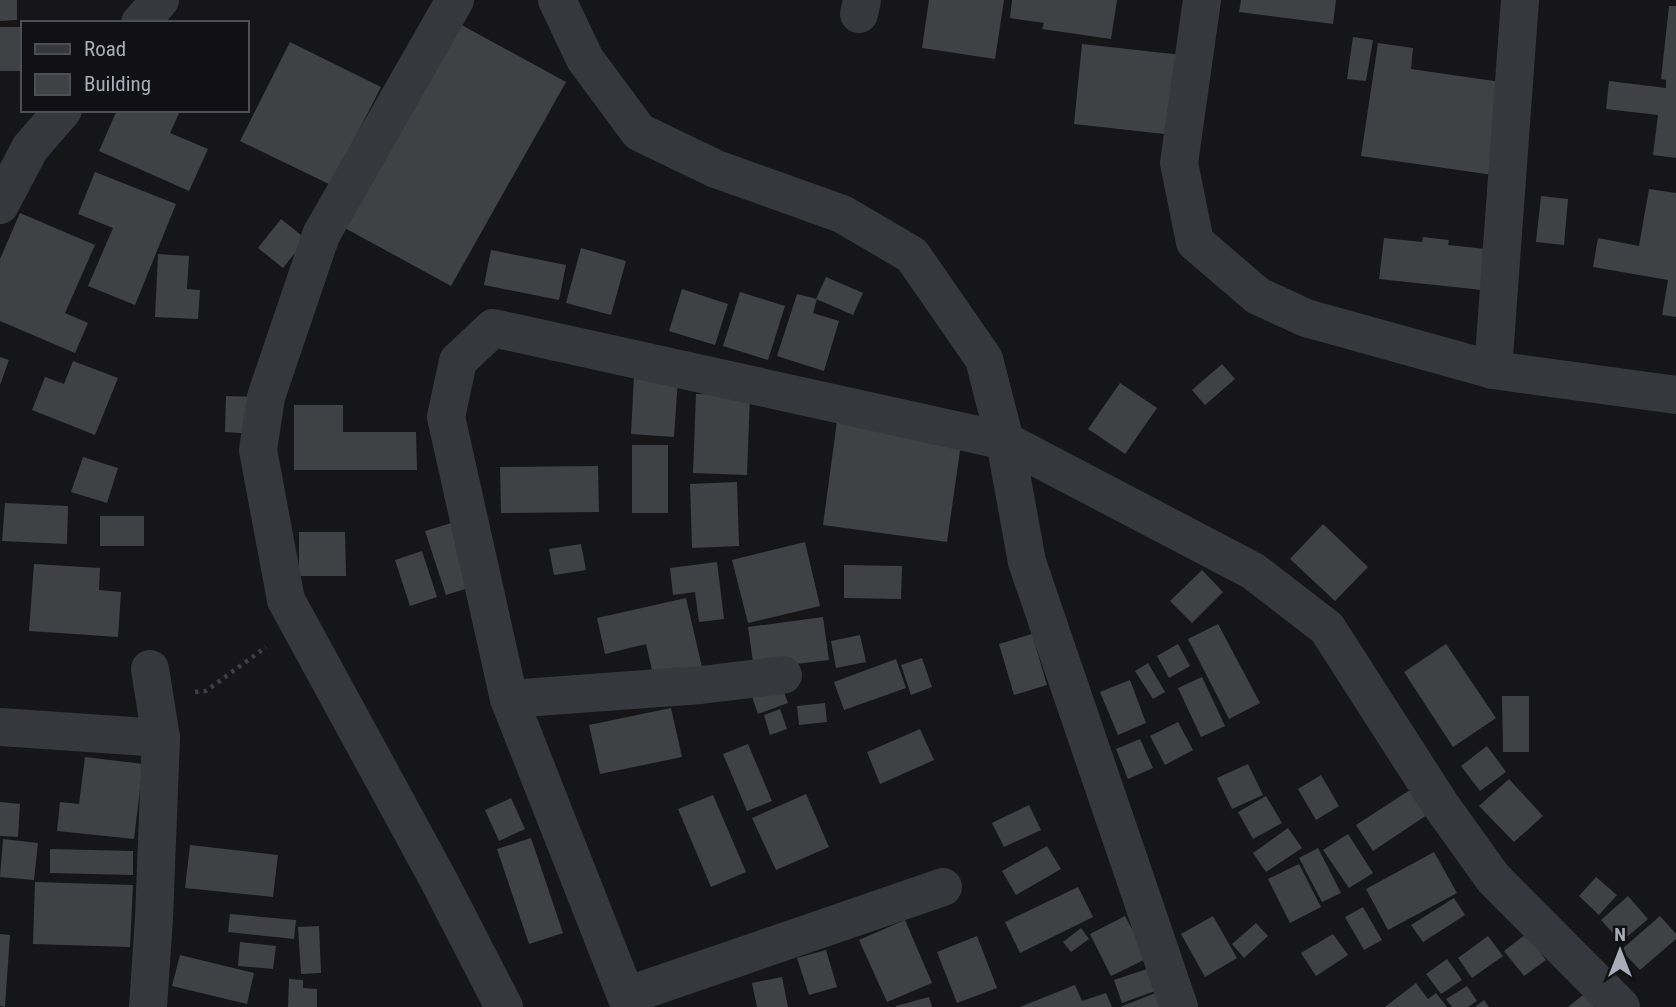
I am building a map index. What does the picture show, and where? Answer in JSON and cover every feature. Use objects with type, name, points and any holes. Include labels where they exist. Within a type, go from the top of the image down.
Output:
[{"type":"street","points":[[142,21],[159,0]]},
{"type":"street","points":[[455,0],[321,235],[265,397],[258,450],[286,600],[439,879],[504,1007]]},
{"type":"street","points":[[557,0],[585,59],[639,132],[716,169],[842,214],[912,255],[984,359],[1005,441],[1027,562],[1179,1007]]},
{"type":"street","points":[[1202,0],[1179,163],[1195,242],[1258,296],[1306,318],[1493,370],[1676,395]]},
{"type":"street","points":[[1493,370],[1520,0]]},
{"type":"street","points":[[0,205],[30,148],[61,112]]},
{"type":"street","points":[[943,887],[630,1001],[509,699],[446,417],[458,361],[493,328],[1005,441],[1253,571],[1327,628],[1440,804],[1493,878],[1621,1007]]},
{"type":"street","points":[[148,1007],[161,738],[150,669]]},
{"type":"street","points":[[509,699],[701,685],[783,675]]},
{"type":"street","points":[[0,727],[161,738]]},
{"type":"path","points":[[150,669],[185,693],[206,691],[273,643],[303,633]]},
{"type":"building","points":[[0,0],[17,0],[17,20],[0,21]]},
{"type":"building","points":[[929,0],[1004,0],[995,59],[922,48]]},
{"type":"building","points":[[1012,0],[1117,0],[1111,39],[1042,29],[1044,23],[1010,18]]},
{"type":"building","points":[[1241,0],[1336,0],[1333,24],[1239,12]]},
{"type":"building","points":[[1669,6],[1676,6],[1676,158],[1653,155],[1658,115],[1606,109],[1609,81],[1666,88],[1666,80],[1661,79]]},
{"type":"building","points":[[458,23],[566,82],[451,286],[343,227]]},
{"type":"building","points":[[0,27],[21,27],[21,71],[0,71]]},
{"type":"building","points":[[1353,37],[1373,40],[1366,81],[1347,79]]},
{"type":"building","points":[[290,42],[381,87],[331,185],[240,141]]},
{"type":"building","points":[[1378,43],[1413,48],[1411,69],[1508,83],[1493,175],[1361,156]]},
{"type":"building","points":[[1082,44],[1182,55],[1173,135],[1074,124]]},
{"type":"building","points":[[116,112],[180,112],[170,133],[208,149],[189,191],[99,151]]},
{"type":"building","points":[[95,172],[176,204],[135,305],[88,286],[113,228],[78,214]]},
{"type":"building","points":[[1649,189],[1676,193],[1676,317],[1662,315],[1668,280],[1593,267],[1598,238],[1639,246]]},
{"type":"building","points":[[1541,196],[1568,199],[1564,245],[1536,242]]},
{"type":"building","points":[[20,213],[95,245],[65,313],[88,323],[75,353],[0,321],[0,259]]},
{"type":"building","points":[[281,219],[306,239],[283,268],[258,248]]},
{"type":"building","points":[[1423,237],[1449,240],[1448,245],[1486,249],[1482,290],[1379,279],[1384,238],[1422,242]]},
{"type":"building","points":[[581,248],[626,261],[611,315],[566,303]]},
{"type":"building","points":[[491,250],[566,265],[559,300],[484,285]]},
{"type":"building","points":[[158,254],[189,256],[187,289],[200,290],[198,319],[155,317]]},
{"type":"building","points":[[826,277],[863,293],[853,315],[816,299]]},
{"type":"building","points":[[682,289],[728,304],[715,345],[669,331]]},
{"type":"building","points":[[740,292],[785,306],[768,360],[723,346]]},
{"type":"building","points":[[797,294],[817,299],[813,313],[839,321],[824,371],[777,356]]},
{"type":"building","points":[[0,357],[9,360],[0,385]]},
{"type":"building","points":[[73,361],[118,378],[95,435],[32,410],[45,377],[64,384]]},
{"type":"building","points":[[1222,364],[1235,379],[1205,405],[1192,390]]},
{"type":"building","points":[[634,376],[678,378],[674,437],[631,434]]},
{"type":"building","points":[[1120,383],[1157,408],[1125,454],[1088,429]]},
{"type":"building","points":[[696,394],[750,395],[747,475],[693,473]]},
{"type":"building","points":[[226,396],[256,397],[254,434],[225,432]]},
{"type":"building","points":[[294,405],[343,405],[343,432],[416,432],[417,470],[294,470]]},
{"type":"building","points":[[837,421],[962,437],[947,542],[823,525]]},
{"type":"building","points":[[632,445],[668,445],[668,513],[632,513]]},
{"type":"building","points":[[83,457],[118,468],[107,503],[71,492]]},
{"type":"building","points":[[598,466],[599,512],[501,513],[500,467]]},
{"type":"building","points":[[737,482],[739,546],[692,548],[690,484]]},
{"type":"building","points":[[5,503],[68,506],[67,544],[2,541]]},
{"type":"building","points":[[100,516],[144,516],[144,546],[100,546]]},
{"type":"building","points":[[461,520],[481,584],[446,595],[425,531]]},
{"type":"building","points":[[1323,524],[1368,567],[1335,601],[1290,559]]},
{"type":"building","points":[[299,532],[345,532],[346,576],[299,576]]},
{"type":"building","points":[[805,542],[820,606],[748,623],[732,560]]},
{"type":"building","points":[[581,544],[586,570],[554,575],[549,549]]},
{"type":"building","points":[[422,551],[437,597],[410,606],[395,560]]},
{"type":"building","points":[[717,562],[724,619],[699,622],[695,592],[673,595],[670,568]]},
{"type":"building","points":[[34,564],[100,568],[99,590],[121,592],[118,637],[29,631]]},
{"type":"building","points":[[844,565],[902,566],[901,599],[844,598]]},
{"type":"building","points":[[1202,570],[1223,592],[1192,623],[1170,601]]},
{"type":"building","points":[[686,598],[704,676],[656,687],[646,644],[605,654],[597,618]]},
{"type":"building","points":[[823,617],[829,660],[754,669],[748,627]]},
{"type":"building","points":[[1218,624],[1260,703],[1229,719],[1188,639]]},
{"type":"building","points":[[1032,634],[1047,685],[1014,695],[999,644]]},
{"type":"building","points":[[860,635],[866,662],[836,668],[831,641]]},
{"type":"building","points":[[1178,644],[1190,666],[1169,678],[1157,656]]},
{"type":"building","points":[[1446,644],[1496,718],[1453,747],[1404,672]]},
{"type":"building","points":[[922,658],[932,687],[911,695],[901,665]]},
{"type":"building","points":[[896,659],[906,688],[844,710],[834,682]]},
{"type":"building","points":[[1148,663],[1165,692],[1153,699],[1135,671]]},
{"type":"building","points":[[1202,677],[1225,726],[1201,737],[1178,688]]},
{"type":"building","points":[[1130,680],[1146,723],[1118,735],[1100,692]]},
{"type":"building","points":[[780,681],[788,703],[758,714],[750,691]]},
{"type":"building","points":[[1502,696],[1529,696],[1529,752],[1503,752]]},
{"type":"building","points":[[825,703],[827,722],[799,725],[797,706]]},
{"type":"building","points":[[671,708],[682,757],[600,774],[589,725]]},
{"type":"building","points":[[780,709],[787,729],[770,735],[764,715]]},
{"type":"building","points":[[1178,722],[1193,750],[1165,765],[1150,736]]},
{"type":"building","points":[[920,729],[934,760],[880,784],[867,752]]},
{"type":"building","points":[[1140,739],[1153,768],[1128,779],[1116,749]]},
{"type":"building","points":[[748,744],[772,801],[747,811],[723,754]]},
{"type":"building","points":[[1487,746],[1506,772],[1480,791],[1461,766]]},
{"type":"building","points":[[85,757],[143,764],[134,839],[57,831],[60,802],[79,804]]},
{"type":"building","points":[[1248,764],[1263,795],[1232,809],[1217,778]]},
{"type":"building","points":[[1321,775],[1339,806],[1316,820],[1298,789]]},
{"type":"building","points":[[1509,779],[1543,816],[1514,842],[1479,806]]},
{"type":"building","points":[[1410,790],[1427,815],[1373,851],[1356,825]]},
{"type":"building","points":[[806,794],[829,847],[776,870],[752,818]]},
{"type":"building","points":[[713,795],[746,872],[711,887],[678,809]]},
{"type":"building","points":[[1266,796],[1282,823],[1253,839],[1238,812]]},
{"type":"building","points":[[511,798],[525,829],[499,841],[485,810]]},
{"type":"building","points":[[0,802],[20,804],[18,837],[0,836]]},
{"type":"building","points":[[1029,805],[1041,830],[1004,847],[992,823]]},
{"type":"building","points":[[1288,828],[1302,848],[1266,872],[1253,853]]},
{"type":"building","points":[[1348,834],[1373,873],[1349,888],[1323,850]]},
{"type":"building","points":[[531,838],[563,933],[529,944],[497,849]]},
{"type":"building","points":[[3,839],[38,843],[34,880],[0,877]]},
{"type":"building","points":[[190,845],[278,855],[273,897],[185,888]]},
{"type":"building","points":[[1047,846],[1061,869],[1016,895],[1002,871]]},
{"type":"building","points":[[1318,848],[1341,893],[1322,902],[1299,858]]},
{"type":"building","points":[[50,849],[133,851],[133,875],[50,873]]},
{"type":"building","points":[[1434,852],[1457,893],[1388,930],[1366,889]]},
{"type":"building","points":[[1299,864],[1321,907],[1290,923],[1268,879]]},
{"type":"building","points":[[1596,877],[1617,895],[1599,915],[1579,896]]},
{"type":"building","points":[[35,882],[133,885],[130,947],[33,944]]},
{"type":"building","points":[[1078,887],[1093,917],[1020,953],[1005,922]]},
{"type":"building","points":[[1628,896],[1648,919],[1621,942],[1601,920]]},
{"type":"building","points":[[1454,898],[1465,915],[1423,942],[1411,925]]},
{"type":"building","points":[[1363,907],[1382,940],[1364,950],[1345,917]]},
{"type":"building","points":[[230,914],[296,920],[294,939],[228,932]]},
{"type":"building","points":[[1125,916],[1148,958],[1111,976],[1090,934]]},
{"type":"building","points":[[1213,916],[1237,958],[1205,977],[1181,934]]},
{"type":"building","points":[[1660,916],[1676,934],[1676,939],[1640,970],[1621,950]]},
{"type":"building","points":[[905,920],[932,983],[887,1002],[859,940]]},
{"type":"building","points":[[1256,923],[1268,936],[1244,958],[1232,944]]},
{"type":"building","points":[[319,926],[321,973],[301,974],[298,927]]},
{"type":"building","points":[[1081,928],[1089,939],[1071,952],[1063,942]]},
{"type":"building","points":[[0,934],[10,935],[5,1007],[0,1006]]},
{"type":"building","points":[[1333,934],[1348,955],[1316,976],[1301,953]]},
{"type":"building","points":[[1526,934],[1546,960],[1524,976],[1504,951]]},
{"type":"building","points":[[977,936],[997,988],[957,1003],[937,952]]},
{"type":"building","points":[[1488,936],[1503,956],[1472,978],[1458,958]]},
{"type":"building","points":[[240,942],[276,946],[273,969],[238,966]]},
{"type":"building","points":[[826,950],[837,987],[809,995],[797,958]]},
{"type":"building","points":[[180,955],[254,973],[247,1004],[172,986]]},
{"type":"building","points":[[1447,959],[1462,980],[1441,994],[1426,974]]},
{"type":"building","points":[[1147,969],[1155,991],[1122,1003],[1114,980]]},
{"type":"building","points":[[782,977],[788,1007],[757,1007],[752,983]]},
{"type":"building","points":[[289,979],[303,980],[303,988],[317,989],[317,1007],[288,1007]]},
{"type":"building","points":[[1416,983],[1428,999],[1436,993],[1447,1007],[1385,1007]]},
{"type":"building","points":[[1075,985],[1082,1001],[1106,993],[1112,1007],[1020,1007]]},
{"type":"building","points":[[1467,986],[1477,1001],[1468,1007],[1452,1007],[1446,999]]},
{"type":"building","points":[[1588,991],[1601,1007],[1568,1007]]},
{"type":"building","points":[[1158,992],[1164,1007],[1120,1007]]},
{"type":"building","points":[[929,997],[932,1007],[896,1007],[896,1006]]},
{"type":"building","points":[[1484,1000],[1489,1007],[1475,1007]]}]
